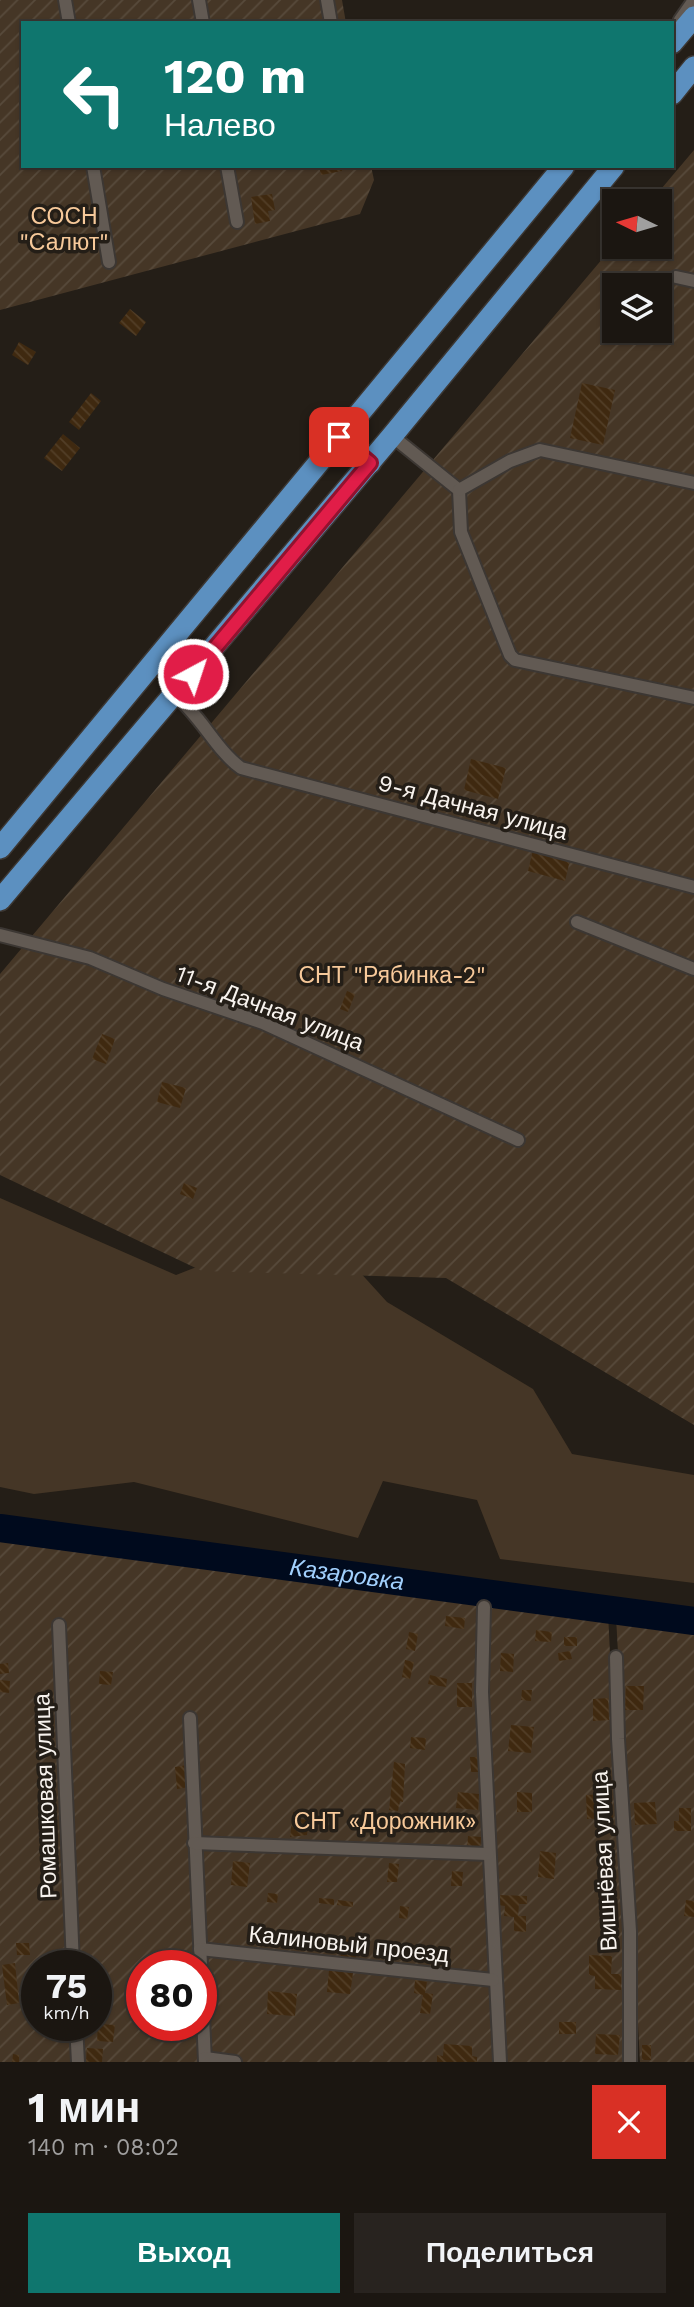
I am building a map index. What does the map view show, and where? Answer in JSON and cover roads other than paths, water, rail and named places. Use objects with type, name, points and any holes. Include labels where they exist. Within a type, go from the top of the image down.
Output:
[{"type":"highway","points":[[674,41],[694,17]]},
{"type":"highway","points":[[674,92],[694,67]]},
{"type":"highway","points":[[0,848],[562,168]]},
{"type":"highway","points":[[0,900],[370,463],[612,168]]},
{"type":"highway","points":[[339,437],[370,463]]},
{"type":"street","points":[[65,0],[69,21]]},
{"type":"street","points":[[199,0],[202,21]]},
{"type":"street","points":[[327,0],[331,21]]},
{"type":"street","points":[[674,29],[694,0]]},
{"type":"street","points":[[93,168],[109,262]]},
{"type":"street","points":[[228,168],[237,222]]},
{"type":"street","points":[[676,277],[694,281]]},
{"type":"street","points":[[392,436],[459,490],[461,532],[510,655],[515,660],[694,698]]},
{"type":"street","points":[[459,490],[510,461],[540,450],[694,483]]},
{"type":"street","name":"9-я Дачная улица","points":[[175,695],[194,710],[229,760],[241,768],[694,887]]},
{"type":"street","points":[[576,922],[694,969]]},
{"type":"street","name":"11-я Дачная улица","points":[[0,935],[90,958],[163,989],[263,1023],[518,1140]]},
{"type":"street","points":[[484,1607],[482,1692],[493,1980],[500,2062]]},
{"type":"street","name":"Ромашковая улица","points":[[59,1625],[72,1950]]},
{"type":"street","name":"Вишнёвая улица","points":[[616,1657],[618,1739],[630,1931],[630,2062]]},
{"type":"street","points":[[190,1718],[200,1949]]},
{"type":"street","points":[[194,1843],[488,1854]]},
{"type":"street","name":"Калиновый проезд","points":[[200,1949],[493,1980]]},
{"type":"street","points":[[77,2041],[78,2062]]},
{"type":"street","points":[[204,2041],[205,2060],[235,2062]]},
{"type":"waterway","name":"Казаровка","points":[[0,1528],[694,1621]]},
{"type":"park label","name":"СОСН \"Салют\"","points":[[64,229]]},
{"type":"park label","name":"СНТ \"Рябинка-2\"","points":[[392,975]]},
{"type":"park label","name":"СНТ «Дорожник»","points":[[385,1821]]}]
